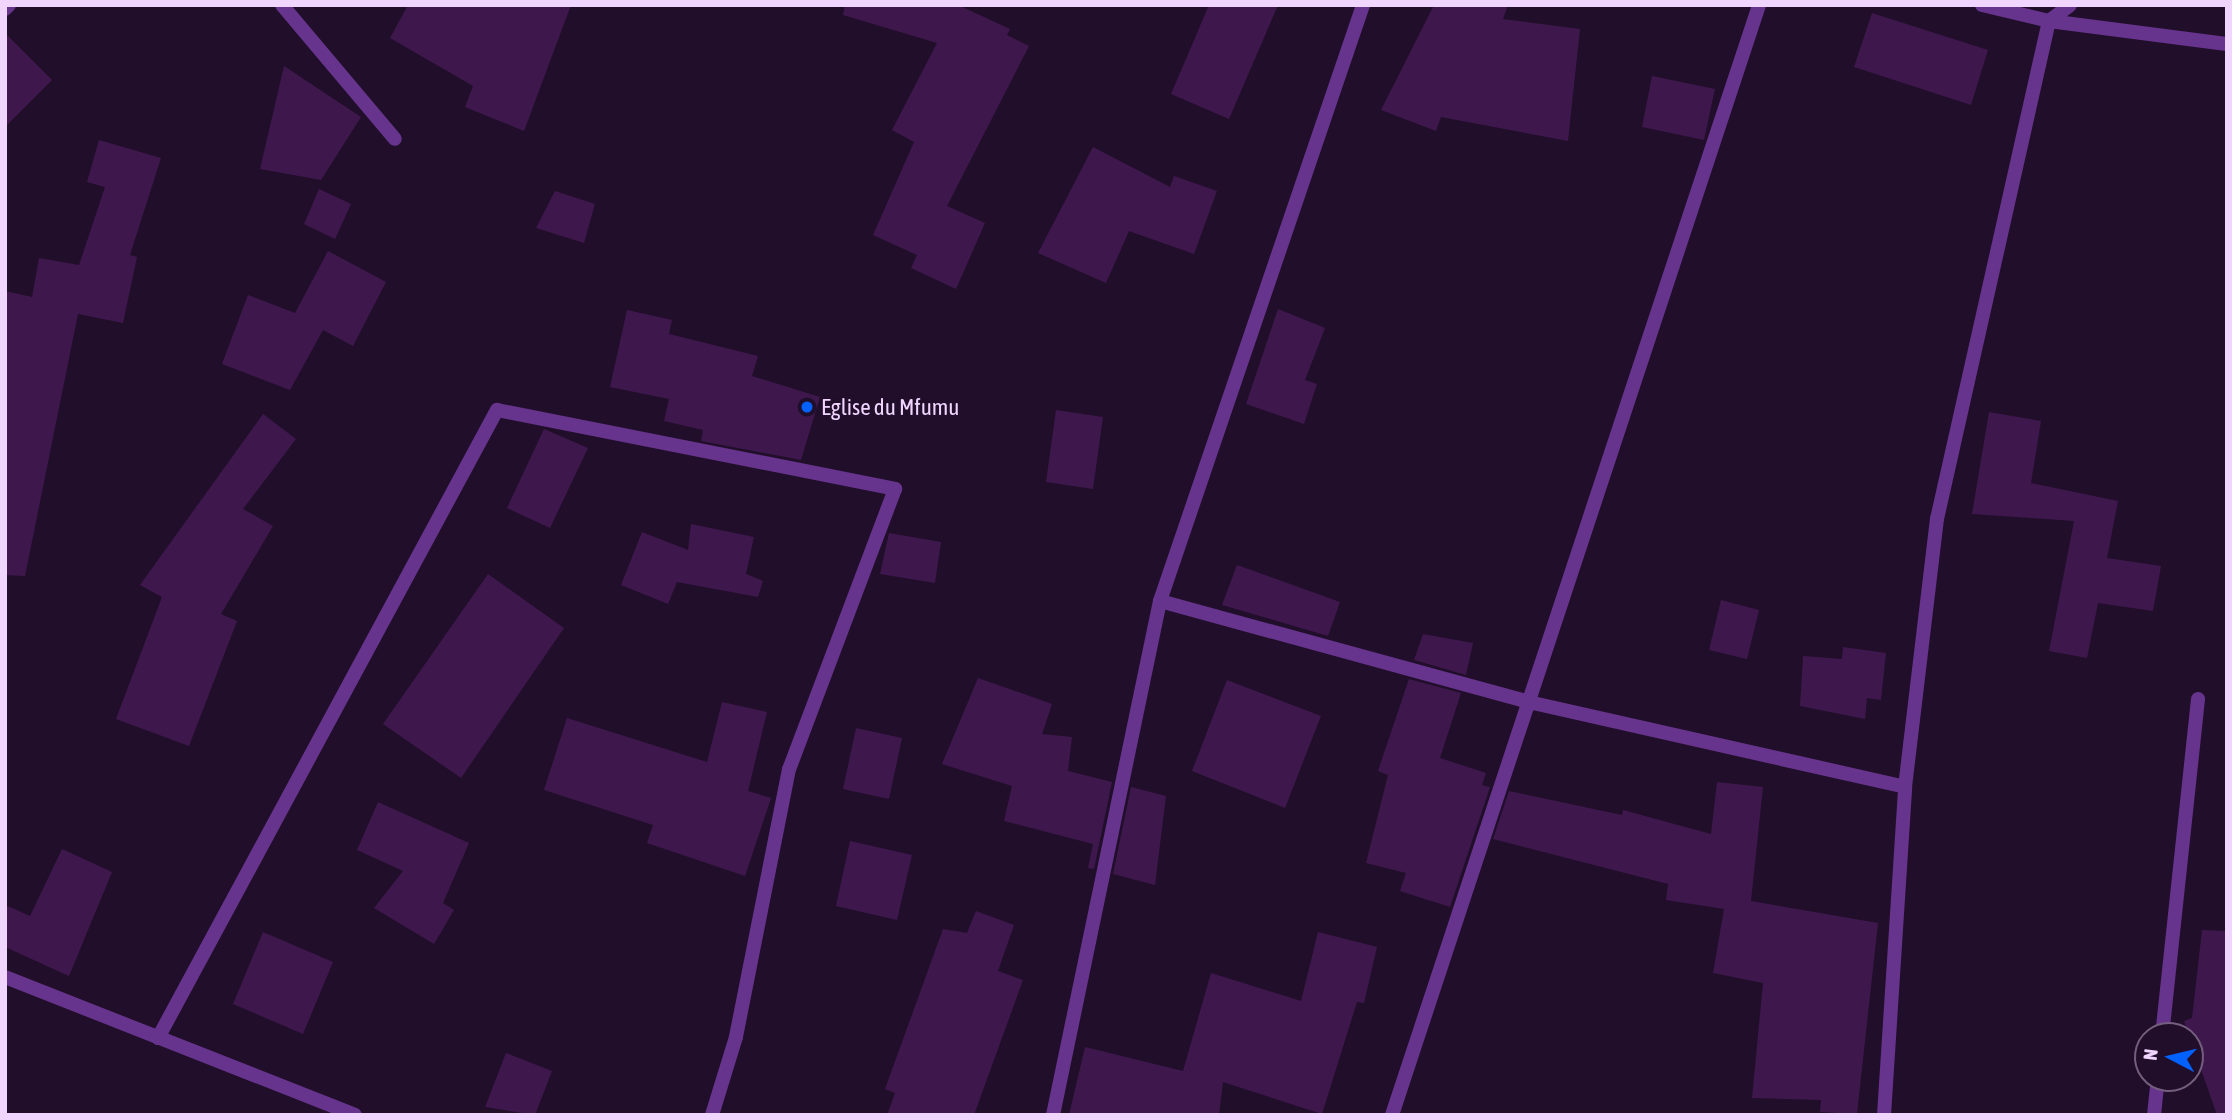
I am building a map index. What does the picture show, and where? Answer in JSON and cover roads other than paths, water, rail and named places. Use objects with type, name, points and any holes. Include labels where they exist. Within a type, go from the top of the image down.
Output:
[{"type":"street","points":[[5,9],[9,5]]},
{"type":"street","points":[[282,5],[395,139]]},
{"type":"street","points":[[1053,1115],[1160,601],[1363,5]]},
{"type":"street","points":[[1392,1115],[1533,703],[1759,5]]},
{"type":"street","points":[[1982,5],[2049,21],[2227,44]]},
{"type":"street","points":[[1884,1115],[1905,787],[1937,519],[2049,21],[2070,5]]},
{"type":"street","points":[[158,1038],[497,410],[895,489],[789,769],[736,1037],[712,1115]]},
{"type":"street","points":[[1160,601],[1533,703],[1905,787]]},
{"type":"street","points":[[2163,1022],[2198,699]]},
{"type":"street","points":[[5,977],[355,1115]]},
{"type":"street","points":[[2154,1115],[2156,1092]]},
{"type":"place","name":"Eglise du Mfumu","points":[[807,407]]}]
